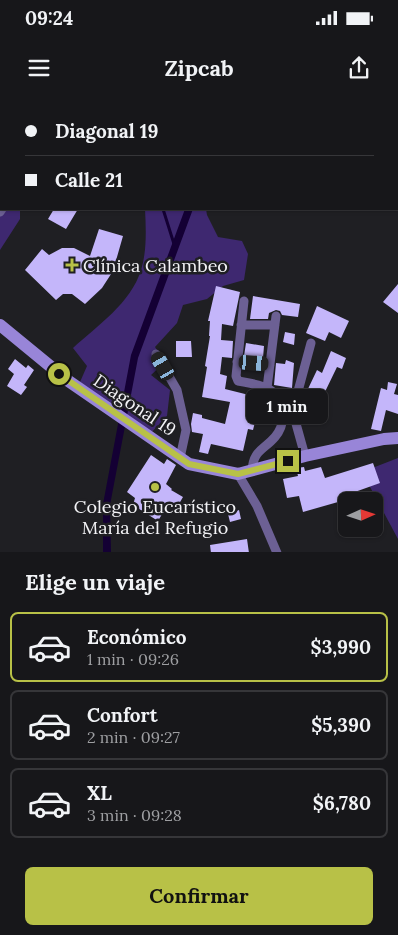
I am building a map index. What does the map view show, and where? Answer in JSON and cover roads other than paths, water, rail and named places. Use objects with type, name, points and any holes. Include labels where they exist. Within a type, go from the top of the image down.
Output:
[{"type":"street","points":[[244,301],[236,376],[238,381],[267,388],[274,393],[283,409],[280,431],[258,452],[252,464],[252,471]]},
{"type":"street","points":[[242,325],[276,321],[267,388]]},
{"type":"street","name":"Diagonal 19","points":[[0,325],[67,380],[189,464],[238,474]]},
{"type":"street","points":[[305,456],[295,420],[294,406],[311,343]]},
{"type":"street","points":[[156,354],[177,390],[179,398],[186,430],[180,458]]},
{"type":"street","points":[[238,362],[270,364]]},
{"type":"street","points":[[277,552],[257,506],[238,474],[305,456],[384,439],[398,438]]},
{"type":"waterway","points":[[163,210],[174,244]]},
{"type":"place","name":"Clínica Calambeo","points":[[72,265]]},
{"type":"place","name":"Colegio Eucarístico María del Refugio","points":[[155,487]]}]
